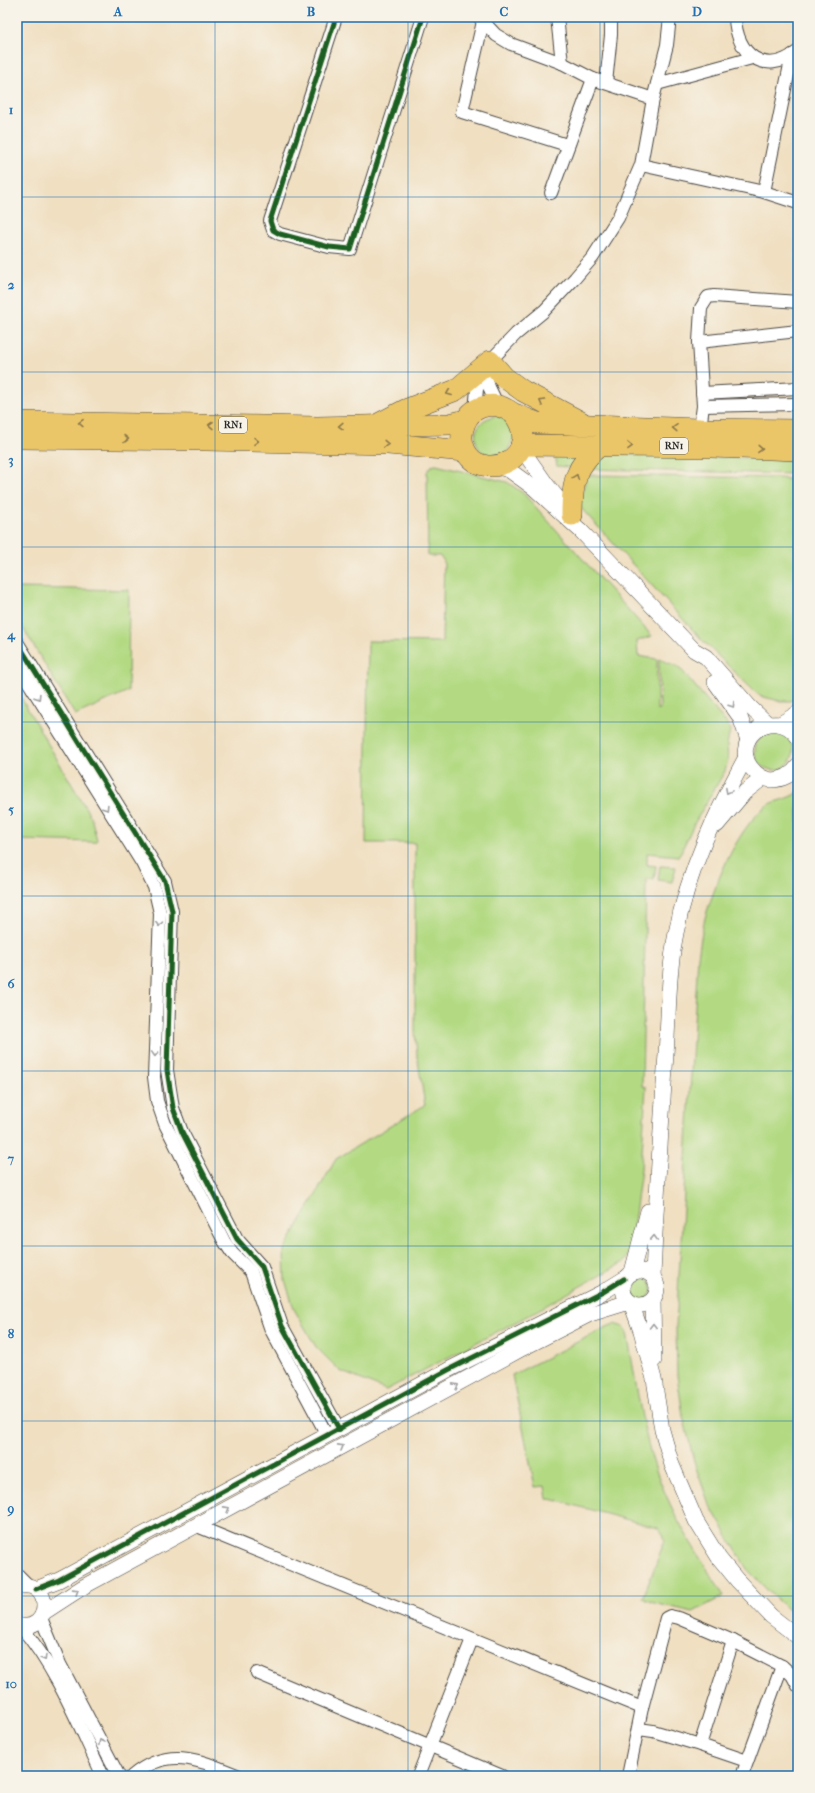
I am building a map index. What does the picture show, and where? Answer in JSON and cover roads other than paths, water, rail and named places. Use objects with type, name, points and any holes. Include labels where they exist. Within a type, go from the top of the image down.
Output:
[{"type":"highway","points":[[374,425],[405,410],[456,390],[488,367],[549,406],[589,426]]},
{"type":"highway","name":"RN1","points":[[17,422],[317,427],[450,424],[471,415],[486,406],[506,410],[537,423],[700,429],[798,430]]},
{"type":"highway","points":[[471,415],[462,429],[462,439],[465,451],[477,462],[495,466],[508,462],[513,458],[521,446],[522,429],[506,410]]},
{"type":"highway","name":"RN1","points":[[17,438],[388,444],[465,451]]},
{"type":"highway","points":[[576,523],[572,500],[575,478],[584,462],[600,445]]},
{"type":"highway","name":"RN1","points":[[521,446],[600,445],[798,450]]},
{"type":"street","points":[[336,17],[270,221],[273,230],[280,234],[330,247],[350,249],[423,17]]},
{"type":"street","points":[[557,17],[562,63]]},
{"type":"street","points":[[606,83],[611,17]]},
{"type":"street","points":[[471,415],[477,389],[488,367],[516,334],[553,301],[593,257],[618,218],[641,165],[653,99],[667,45],[670,17]]},
{"type":"street","points":[[735,17],[738,37],[743,47],[752,58],[759,61],[772,62],[795,53]]},
{"type":"street","points":[[482,18],[496,35],[511,44],[562,63],[593,80],[653,99]]},
{"type":"street","points":[[482,18],[462,112],[567,145]]},
{"type":"street","points":[[764,192],[795,53]]},
{"type":"street","points":[[658,84],[752,58]]},
{"type":"street","points":[[550,192],[593,80]]},
{"type":"street","points":[[641,165],[764,192],[798,203]]},
{"type":"street","points":[[700,429],[703,406],[699,342],[701,308],[708,297],[714,296],[798,302]]},
{"type":"street","points":[[699,342],[798,331]]},
{"type":"street","points":[[488,367],[489,387],[506,410]]},
{"type":"street","points":[[702,393],[798,388]]},
{"type":"street","points":[[703,406],[798,404]]},
{"type":"street","points":[[521,446],[547,485],[576,523],[694,650],[706,658],[750,707],[774,724],[791,729],[798,737]]},
{"type":"street","points":[[495,466],[510,470],[521,477],[576,523]]},
{"type":"street","points":[[17,642],[165,881],[172,911],[167,1070],[173,1108],[182,1132],[237,1239],[262,1267],[282,1326],[333,1432]]},
{"type":"street","points":[[694,650],[700,662],[737,713],[748,740]]},
{"type":"street","points":[[17,664],[142,863],[154,887],[160,913],[154,1077],[160,1113],[228,1247],[251,1272],[271,1330],[333,1432]]},
{"type":"street","points":[[798,713],[774,724],[756,729],[746,745],[746,757],[752,769],[763,778],[774,780],[782,779],[790,775],[798,766]]},
{"type":"street","points":[[19,1626],[32,1625],[83,1586],[197,1526],[523,1348],[590,1314],[630,1302],[640,1306],[653,1300],[656,1295],[657,1286],[653,1277],[669,985],[676,933],[687,892],[719,807],[746,757]]},
{"type":"street","points":[[708,835],[745,792],[763,778]]},
{"type":"street","points":[[657,1183],[652,1196],[640,1245],[622,1290],[630,1302],[641,1331],[654,1379],[662,1430],[670,1458],[696,1521],[719,1558],[736,1580],[771,1616],[798,1637]]},
{"type":"street","points":[[27,1587],[59,1580],[499,1343],[603,1292],[636,1271],[646,1272],[653,1277]]},
{"type":"street","points":[[653,1300],[654,1379]]},
{"type":"street","points":[[197,1526],[642,1708]]},
{"type":"street","points":[[17,1574],[27,1587],[43,1597],[45,1603],[42,1616],[60,1664],[119,1776]]},
{"type":"street","points":[[628,1776],[639,1729],[642,1708],[666,1618],[670,1616],[679,1618],[733,1641],[782,1666],[792,1675],[798,1686]]},
{"type":"street","points":[[19,1626],[37,1646],[49,1667],[103,1776]]},
{"type":"street","points":[[418,1776],[431,1747],[472,1639]]},
{"type":"street","points":[[700,1745],[733,1641]]},
{"type":"street","points":[[742,1776],[782,1666]]},
{"type":"street","points":[[257,1673],[502,1776]]},
{"type":"street","points":[[639,1729],[700,1745],[748,1761]]},
{"type":"street","points":[[132,1776],[152,1763],[173,1757],[195,1759],[239,1776]]}]
